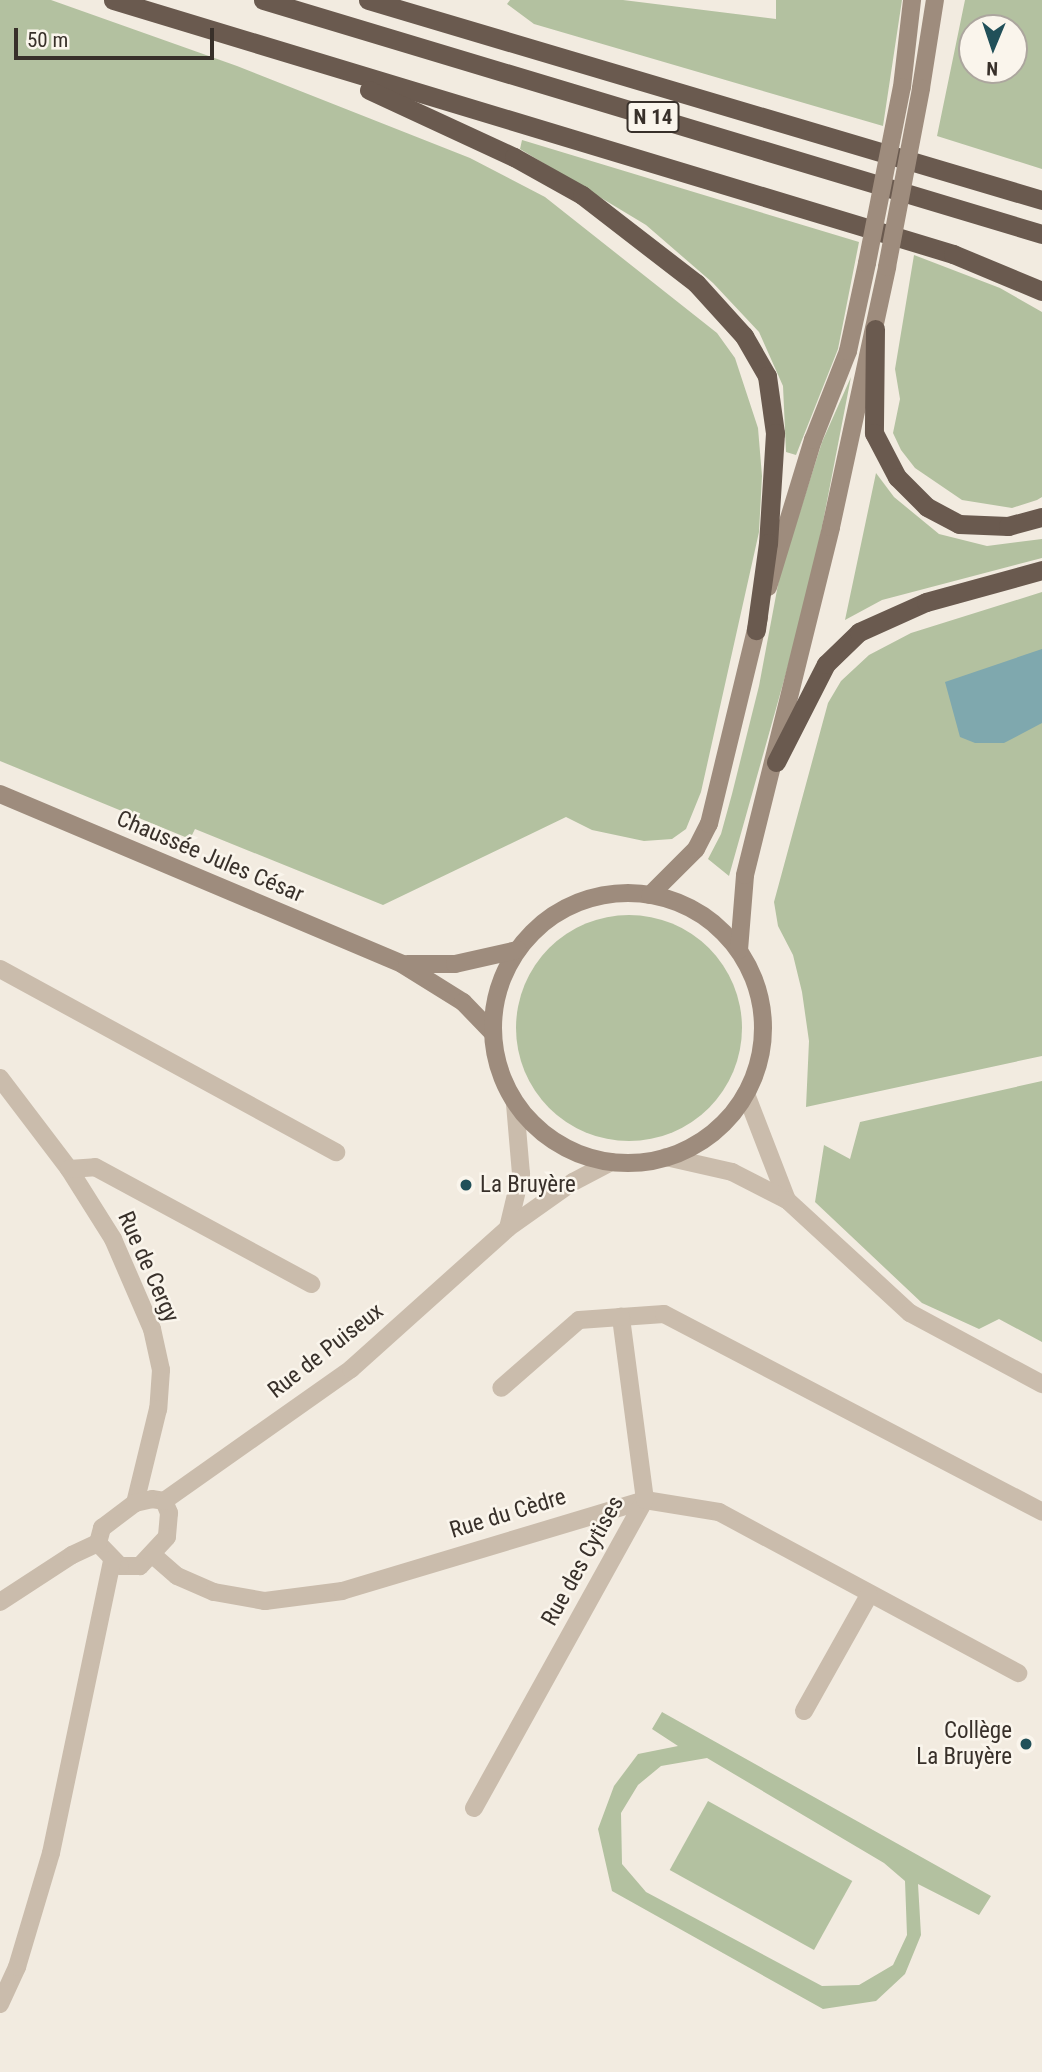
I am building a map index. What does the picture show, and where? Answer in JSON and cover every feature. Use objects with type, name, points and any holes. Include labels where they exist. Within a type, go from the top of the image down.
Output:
[{"type":"highway","points":[[113,0],[953,254],[1042,291]]},
{"type":"highway","name":"N 14","points":[[264,0],[1042,234]]},
{"type":"highway","name":"N 14","points":[[368,0],[1042,200]]},
{"type":"highway","points":[[271,49],[426,114],[546,173],[662,254],[728,314],[767,376],[774,417],[771,518],[756,630]]},
{"type":"highway","points":[[875,329],[873,421],[880,452],[897,477],[927,507],[959,524],[1008,526],[1042,517]]},
{"type":"highway","points":[[776,762],[826,664],[859,632],[926,601],[1042,570]]},
{"type":"main road","points":[[650,895],[705,832],[756,630],[803,470],[848,351],[902,87],[912,0]]},
{"type":"main road","points":[[739,950],[746,875],[776,762],[875,329],[935,0]]},
{"type":"main road","name":"Chaussée Jules César","points":[[0,794],[402,964],[464,1002],[492,1032]]},
{"type":"main road","points":[[614,893],[650,895],[701,914],[739,950],[755,980],[763,1021],[759,1063],[746,1094],[712,1134],[666,1157],[611,1162],[557,1143],[515,1104],[500,1074],[492,1032],[498,989],[517,950],[543,922],[576,902],[614,893]]},
{"type":"main road","name":"Chaussée Jules César","points":[[402,964],[455,964],[517,950]]},
{"type":"street","points":[[0,969],[336,1152]]},
{"type":"street","name":"Rue de Cergy","points":[[0,1078],[69,1168],[113,1240],[152,1329],[161,1370],[158,1409],[135,1503]]},
{"type":"street","points":[[746,1094],[787,1200]]},
{"type":"street","points":[[508,1228],[521,1174],[515,1104]]},
{"type":"street","points":[[666,1157],[732,1172],[787,1200],[910,1313],[1042,1384]]},
{"type":"street","name":"Rue de Puiseux","points":[[164,1501],[351,1369],[508,1228],[573,1182],[611,1162]]},
{"type":"street","points":[[69,1168],[95,1167],[311,1284]]},
{"type":"street","points":[[501,1388],[579,1320],[664,1314],[1042,1513]]},
{"type":"street","name":"Rue des Cytises","points":[[474,1808],[645,1500],[621,1317]]},
{"type":"street","name":"Rue du Cèdre","points":[[154,1556],[177,1576],[214,1592],[265,1601],[342,1591],[645,1500],[719,1512],[1018,1673]]},
{"type":"street","points":[[0,1602],[97,1543],[103,1528],[135,1503],[164,1501],[169,1513],[167,1537],[154,1556],[140,1566],[111,1560],[97,1543]]},
{"type":"street","points":[[0,2004],[17,1967],[51,1853],[111,1560]]},
{"type":"street","points":[[804,1711],[869,1595]]},
{"type":"green space","points":[[0,0],[51,0],[237,66],[470,158],[545,197],[717,333],[735,358],[758,428],[762,476],[759,532],[701,792],[686,829],[672,839],[644,841],[592,830],[566,817],[383,905],[195,829],[190,839],[0,761]]},
{"type":"green space","points":[[510,0],[623,0],[776,19],[776,0],[902,0],[883,126],[534,24],[507,4]]},
{"type":"green space","points":[[965,0],[1042,0],[1042,169],[937,136],[958,34],[958,84],[1028,84],[1028,14],[962,14]]},
{"type":"green space","points":[[522,140],[859,242],[838,349],[796,455],[786,452],[783,386],[759,332],[713,283],[646,225],[520,149]]},
{"type":"green space","points":[[914,255],[1000,288],[1042,312],[1042,497],[1037,500],[1012,508],[962,500],[915,468],[901,450],[893,433],[900,399],[895,369]]},
{"type":"green space","points":[[851,377],[811,584],[729,876],[708,859],[721,834],[732,794],[759,686],[780,574],[822,442]]},
{"type":"green space","points":[[876,473],[894,497],[939,534],[987,546],[1042,539],[1042,558],[882,600],[845,620]]},
{"type":"green space","points":[[1042,592],[1042,1056],[806,1107],[809,1041],[802,992],[793,955],[778,926],[774,902],[828,703],[841,681],[869,655],[911,633]]},
{"type":"green space","points":[[629,915],[651,917],[682,928],[709,948],[729,975],[740,1006],[740,1050],[729,1081],[709,1108],[682,1128],[651,1139],[629,1141],[607,1139],[576,1128],[549,1108],[529,1081],[518,1050],[516,1028],[518,1006],[529,975],[549,948],[576,928],[607,917]]},
{"type":"green space","points":[[1042,1081],[1042,1342],[999,1319],[979,1329],[922,1303],[815,1202],[824,1145],[850,1159],[860,1122]]},
{"type":"green space","points":[[662,1712],[991,1896],[979,1915],[918,1884],[921,1935],[905,1974],[876,2001],[823,2009],[612,1891],[598,1829],[614,1786],[638,1754],[678,1746],[652,1729]],"holes":[[[707,1758],[884,1863],[905,1881],[907,1935],[893,1965],[859,1985],[822,1986],[646,1892],[622,1864],[621,1813],[638,1785],[661,1766]]]},
{"type":"green space","points":[[708,1801],[852,1881],[814,1950],[670,1870]]},
{"type":"water","points":[[1042,649],[1042,723],[1004,743],[975,743],[960,737],[945,682]]},
{"type":"place","name":"La Bruyère","points":[[466,1185]]},
{"type":"place","name":"Collège La Bruyère","points":[[1026,1744]]}]
